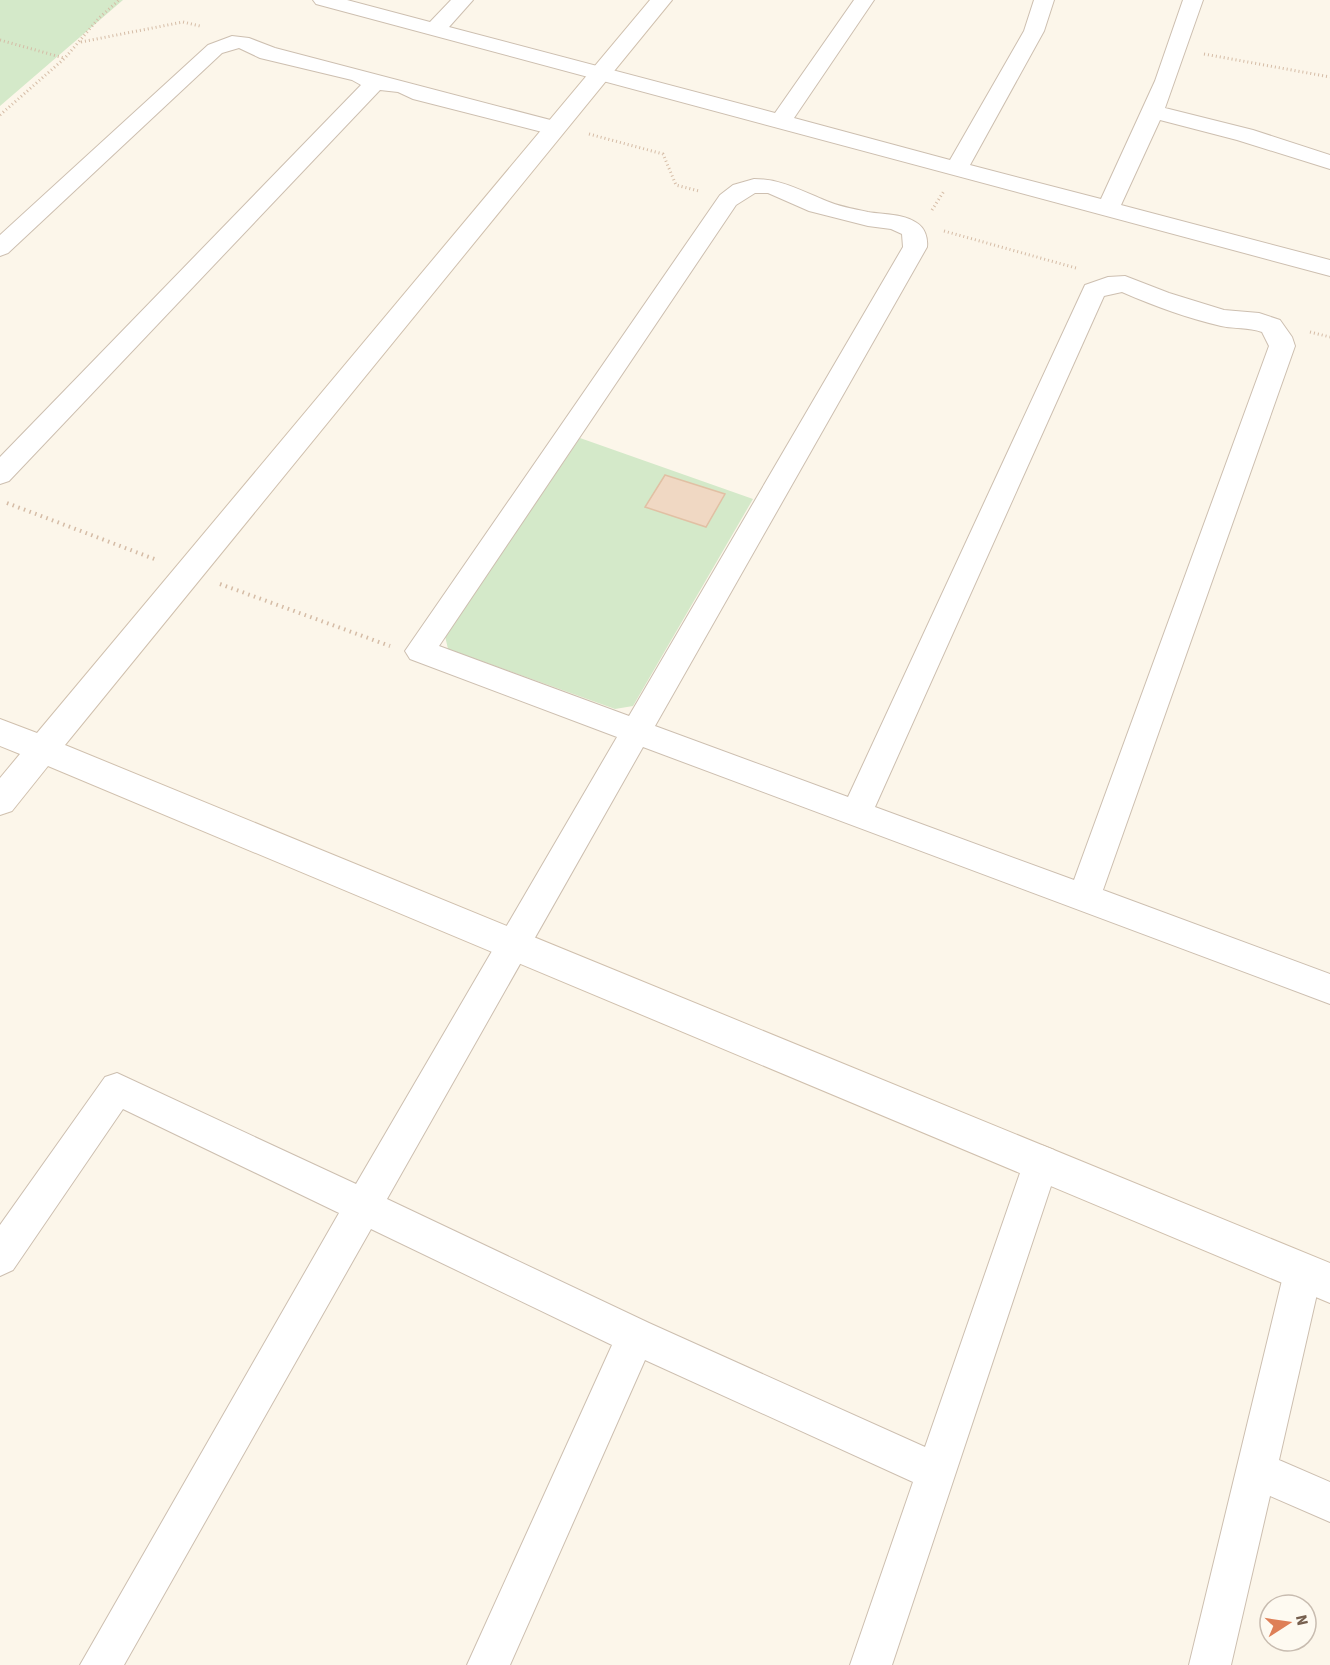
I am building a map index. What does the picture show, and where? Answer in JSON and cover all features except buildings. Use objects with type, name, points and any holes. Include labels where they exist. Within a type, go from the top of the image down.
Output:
[{"type":"street","points":[[323,0],[1330,268]]},
{"type":"street","points":[[435,29],[463,0]]},
{"type":"street","points":[[0,801],[661,0]]},
{"type":"street","points":[[780,121],[864,0]]},
{"type":"street","points":[[956,170],[1034,31],[1044,0]]},
{"type":"street","points":[[1107,210],[1155,112],[1179,50],[1194,0]]},
{"type":"street","points":[[0,248],[215,49],[232,42],[242,42],[268,53],[359,75],[375,83],[402,86],[421,94],[554,128]]},
{"type":"street","points":[[0,474],[375,83]]},
{"type":"street","points":[[1155,112],[1245,135],[1330,162]]},
{"type":"street","points":[[100,1665],[512,945],[635,732],[915,247],[916,227],[868,219],[817,206],[799,196],[770,186],[754,186],[741,190],[729,200],[420,651],[635,732],[857,812],[1330,989]]},
{"type":"street","points":[[857,812],[1070,339],[1094,291],[1108,285],[1125,284],[1160,299],[1223,318],[1250,320],[1271,326],[1280,337],[1282,346],[1084,898]]},
{"type":"street","points":[[0,732],[1317,1277],[1256,1470],[1210,1665]]},
{"type":"street","points":[[0,1257],[117,1089],[636,1336],[937,1473]]},
{"type":"street","points":[[871,1665],[1041,1162]]},
{"type":"street","points":[[488,1665],[636,1336]]},
{"type":"street","points":[[1256,1470],[1330,1502]]},
{"type":"path","points":[[0,115],[65,58],[81,42],[99,18],[119,0]]},
{"type":"path","points":[[81,42],[183,22],[223,32],[232,42]]},
{"type":"path","points":[[0,40],[65,58]]},
{"type":"path","points":[[1179,50],[1330,77]]},
{"type":"path","points":[[554,128],[584,132],[663,154],[676,184],[729,200]]},
{"type":"path","points":[[956,170],[916,227],[1086,270],[1108,285]]},
{"type":"path","points":[[0,501],[402,651],[420,651]]},
{"type":"green space","points":[[0,0],[123,0],[0,106]]},
{"type":"green space","points":[[580,438],[753,499],[633,706],[615,709],[448,649],[445,636]]}]
